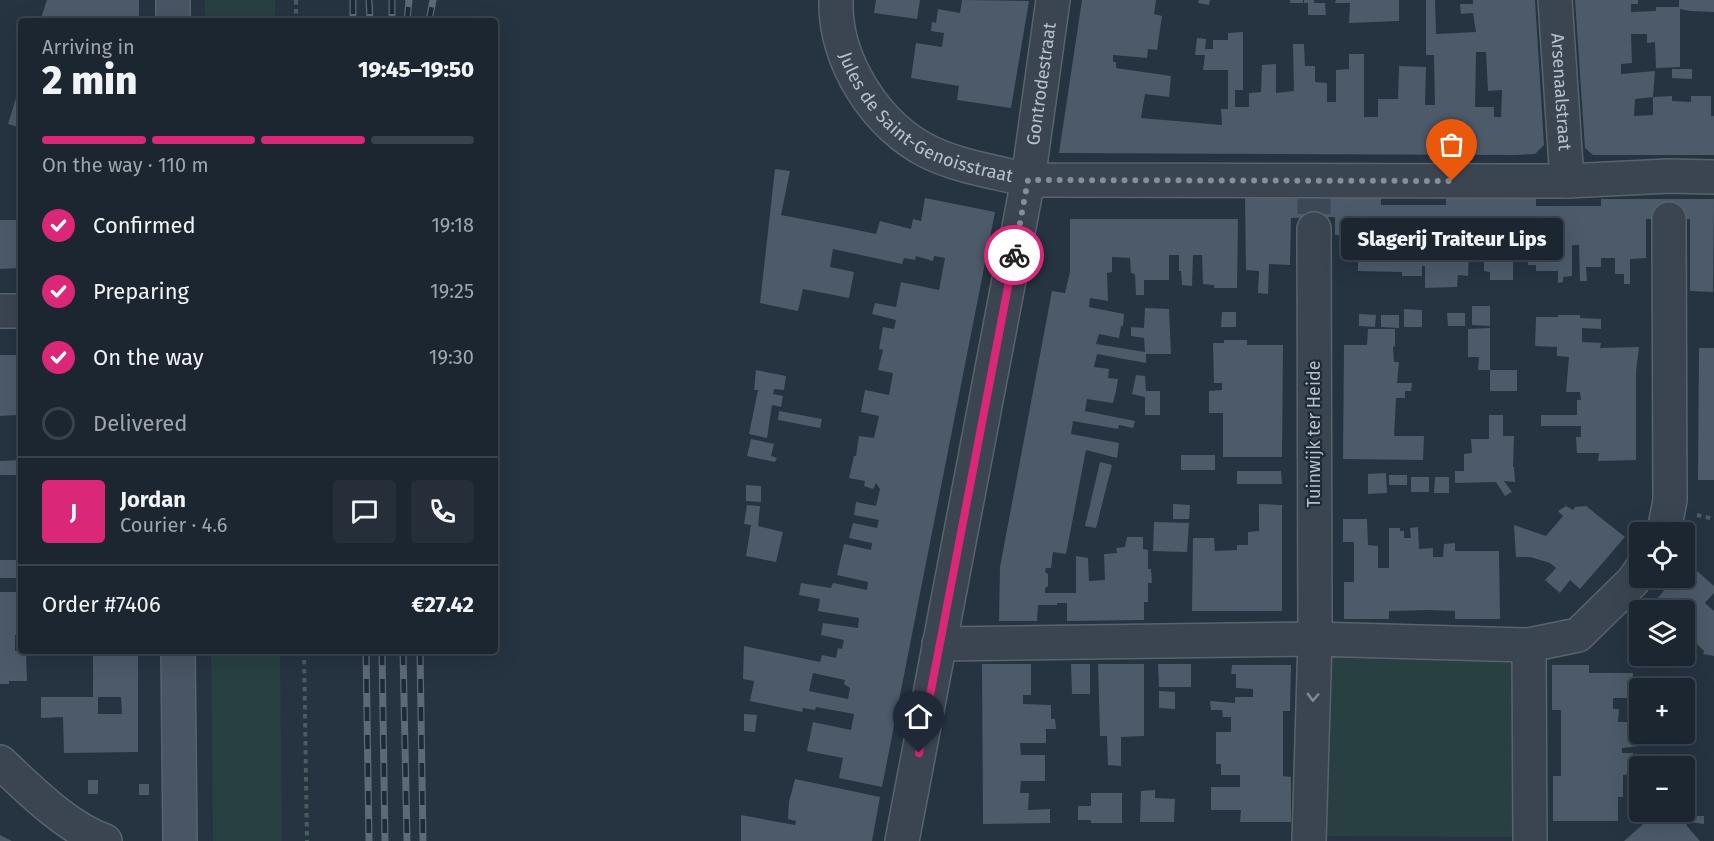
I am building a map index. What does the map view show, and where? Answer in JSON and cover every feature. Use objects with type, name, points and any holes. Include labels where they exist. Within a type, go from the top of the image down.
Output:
[{"type":"street","points":[[173,0],[173,18]]},
{"type":"street","name":"Jules de Saint-Genoisstraat","points":[[836,0],[835,18],[848,63],[868,100],[898,131],[930,152],[972,167],[1028,180],[1567,181],[1669,198],[1714,177]]},
{"type":"street","name":"Gontrodestraat","points":[[902,841],[1028,180],[1053,0]]},
{"type":"street","name":"Arsenaalstraat","points":[[1555,0],[1567,181]]},
{"type":"street","points":[[1666,522],[1670,500],[1669,198]]},
{"type":"street","name":"Tuinwijk ter Heide","points":[[1309,841],[1315,639],[1314,229]]},
{"type":"street","points":[[0,311],[18,311]]},
{"type":"street","points":[[939,644],[1315,639],[1529,645],[1578,635],[1629,585]]},
{"type":"street","points":[[1529,645],[1530,841]]},
{"type":"street","points":[[178,654],[180,841]]},
{"type":"street","points":[[0,762],[67,819],[105,841]]},
{"type":"street","points":[[902,841],[914,841]]},
{"type":"path","points":[[296,0],[296,18]]},
{"type":"path","points":[[304,654],[306,841]]},
{"type":"green space","points":[[205,0],[275,0],[275,18],[205,18]]},
{"type":"green space","points":[[211,654],[280,654],[282,841],[213,841]]},
{"type":"green space","points":[[1321,654],[1515,660],[1521,837],[1316,836]]},
{"type":"building","points":[[47,0],[139,0],[139,18],[41,18]]},
{"type":"building","points":[[876,0],[920,0],[917,19],[874,13]]},
{"type":"building","points":[[962,0],[1029,1],[1011,108],[957,100],[959,86],[911,78],[916,43],[942,47],[944,33],[931,31],[932,22],[936,23],[938,9],[960,13]]},
{"type":"building","points":[[1082,0],[1156,0],[1154,14],[1162,16],[1157,50],[1148,49],[1147,58],[1113,55],[1116,68],[1171,76],[1169,97],[1145,94],[1141,118],[1222,125],[1221,109],[1228,109],[1228,70],[1203,70],[1205,55],[1195,55],[1197,38],[1206,39],[1205,49],[1213,49],[1213,40],[1228,40],[1228,33],[1243,32],[1243,90],[1235,90],[1235,107],[1249,107],[1249,93],[1261,92],[1262,65],[1276,64],[1276,93],[1294,91],[1293,44],[1304,44],[1305,66],[1315,66],[1315,82],[1327,83],[1327,102],[1336,102],[1336,70],[1349,69],[1349,54],[1364,54],[1364,117],[1378,117],[1378,99],[1398,99],[1399,66],[1426,67],[1425,105],[1435,105],[1434,55],[1426,55],[1426,0],[1435,0],[1436,34],[1476,32],[1473,13],[1461,14],[1460,4],[1473,4],[1473,0],[1535,0],[1544,145],[1535,154],[1059,153]],"holes":[[[1476,52],[1486,52],[1488,91],[1502,90],[1501,117],[1494,117],[1494,107],[1475,107]]]},
{"type":"building","points":[[1199,0],[1210,0],[1209,5],[1198,3]]},
{"type":"building","points":[[1290,0],[1303,0],[1303,3],[1290,3]]},
{"type":"building","points":[[1304,0],[1325,3],[1326,15],[1308,15],[1308,3],[1304,3]]},
{"type":"building","points":[[1336,0],[1399,0],[1399,21],[1349,23],[1350,3],[1335,3]]},
{"type":"building","points":[[1575,0],[1638,0],[1638,4],[1631,4],[1631,12],[1656,11],[1656,7],[1679,7],[1679,0],[1714,0],[1714,12],[1680,9],[1680,67],[1656,68],[1655,42],[1647,43],[1647,34],[1631,34],[1632,63],[1621,64],[1621,74],[1655,71],[1653,97],[1672,96],[1672,101],[1691,102],[1691,96],[1711,96],[1711,116],[1714,116],[1714,155],[1593,155],[1585,148]],"holes":[[[1653,97],[1653,115],[1634,116],[1635,99]]]},
{"type":"building","points":[[1672,69],[1692,69],[1692,79],[1672,78]]},
{"type":"building","points":[[18,92],[18,127],[8,124]]},
{"type":"building","points":[[775,169],[790,171],[781,215],[876,234],[880,221],[911,229],[913,219],[921,221],[925,198],[995,212],[882,787],[839,778],[843,758],[807,751],[813,722],[851,730],[854,714],[816,707],[815,710],[803,708],[802,712],[750,701],[754,681],[743,679],[744,646],[820,662],[822,655],[836,658],[838,648],[842,649],[844,640],[821,635],[823,623],[858,628],[859,618],[818,611],[820,599],[799,595],[801,583],[831,588],[833,583],[867,590],[868,582],[837,575],[844,544],[871,550],[872,543],[849,538],[853,523],[877,528],[879,520],[854,515],[856,502],[876,506],[880,489],[876,483],[873,489],[864,486],[865,481],[849,478],[859,436],[874,438],[879,416],[861,412],[865,390],[889,395],[893,373],[878,370],[883,350],[879,349],[883,327],[894,329],[896,320],[872,314],[875,303],[896,307],[901,282],[939,290],[945,258],[934,256],[933,261],[916,256],[915,260],[904,258],[902,264],[833,249],[830,267],[854,272],[849,298],[803,289],[798,311],[760,303]],"holes":[[[813,673],[845,680],[844,684],[850,688],[848,699],[809,691]]]},
{"type":"building","points":[[1245,197],[1381,198],[1381,205],[1446,205],[1446,198],[1536,199],[1536,206],[1601,206],[1601,199],[1714,199],[1713,292],[1690,291],[1690,219],[1646,219],[1646,258],[1630,259],[1630,284],[1624,284],[1624,274],[1615,274],[1615,258],[1601,258],[1601,267],[1586,267],[1587,281],[1580,281],[1579,245],[1572,245],[1572,276],[1563,277],[1563,282],[1558,283],[1558,271],[1536,271],[1536,265],[1528,265],[1528,252],[1523,251],[1524,235],[1513,235],[1513,240],[1509,240],[1509,260],[1513,260],[1513,280],[1490,280],[1490,272],[1484,271],[1484,249],[1469,249],[1468,276],[1458,275],[1457,287],[1425,288],[1425,266],[1422,266],[1422,276],[1402,276],[1402,272],[1358,271],[1358,257],[1351,257],[1351,236],[1335,235],[1335,217],[1291,218],[1290,265],[1269,264],[1268,294],[1258,293],[1259,271],[1246,270]]},
{"type":"building","points":[[1070,219],[1238,219],[1237,288],[1214,288],[1214,285],[1203,284],[1202,255],[1193,255],[1192,286],[1182,285],[1179,255],[1169,255],[1169,280],[1144,280],[1144,295],[1136,295],[1135,274],[1131,273],[1130,258],[1112,257],[1112,272],[1107,273],[1108,301],[1090,298],[1089,307],[1124,314],[1123,326],[1121,326],[1119,338],[1099,334],[1096,344],[1145,352],[1144,338],[1131,336],[1131,327],[1144,328],[1145,308],[1169,309],[1171,354],[1146,354],[1146,363],[1097,354],[1094,367],[1109,369],[1108,378],[1118,379],[1116,391],[1113,403],[1087,399],[1085,411],[1135,421],[1133,428],[1119,425],[1118,429],[1073,421],[1071,434],[1119,443],[1117,458],[1086,450],[1066,554],[1053,552],[1051,568],[1046,568],[1045,572],[1048,574],[1048,586],[1045,588],[1045,593],[1076,593],[1076,556],[1088,558],[1089,581],[1105,580],[1104,554],[1117,553],[1116,548],[1125,547],[1127,537],[1143,537],[1143,549],[1148,550],[1148,569],[1151,569],[1152,583],[1148,583],[1148,602],[1144,602],[1144,620],[1067,621],[1067,603],[1057,603],[1057,605],[1038,605],[1037,621],[999,621],[1000,567],[1052,291],[1065,293],[1070,272]]},
{"type":"building","points":[[0,220],[18,220],[18,268],[0,269]]},
{"type":"building","points":[[1472,306],[1490,306],[1490,326],[1472,325]]},
{"type":"building","points":[[1404,309],[1422,310],[1422,327],[1404,327]]},
{"type":"building","points":[[1222,312],[1236,312],[1236,327],[1221,327]]},
{"type":"building","points":[[1447,313],[1465,313],[1465,326],[1448,326]]},
{"type":"building","points":[[1359,314],[1376,315],[1375,327],[1359,326]]},
{"type":"building","points":[[1381,315],[1399,315],[1399,328],[1381,327]]},
{"type":"building","points":[[1558,315],[1580,315],[1580,318],[1601,319],[1601,329],[1582,328],[1582,342],[1601,343],[1600,348],[1639,347],[1636,371],[1636,460],[1598,461],[1599,453],[1577,453],[1576,437],[1581,437],[1581,426],[1541,426],[1541,415],[1577,415],[1577,400],[1581,400],[1580,392],[1566,392],[1569,357],[1557,356],[1557,347],[1535,346],[1536,317],[1558,317]]},
{"type":"building","points":[[1490,328],[1490,370],[1478,370],[1479,357],[1468,357],[1468,329]]},
{"type":"building","points":[[1368,329],[1395,329],[1394,362],[1399,362],[1397,383],[1412,383],[1411,391],[1405,391],[1405,398],[1396,398],[1394,436],[1424,436],[1423,460],[1343,459],[1344,345],[1367,345]]},
{"type":"building","points":[[1224,340],[1247,340],[1247,345],[1283,345],[1282,457],[1223,457],[1223,413],[1209,413],[1209,391],[1222,390],[1222,383],[1214,383],[1213,343],[1224,343]]},
{"type":"building","points":[[1699,348],[1714,348],[1714,480],[1698,480]]},
{"type":"building","points":[[0,355],[18,355],[18,412],[17,415],[0,416]]},
{"type":"building","points":[[756,370],[786,376],[784,390],[774,389],[773,394],[783,396],[781,407],[772,405],[767,438],[749,434],[758,390],[754,390]]},
{"type":"building","points":[[1490,370],[1517,370],[1517,391],[1490,391]]},
{"type":"building","points":[[1136,375],[1145,376],[1146,391],[1160,391],[1160,415],[1145,415],[1145,397],[1132,394]]},
{"type":"building","points":[[779,411],[822,419],[820,428],[778,420]]},
{"type":"building","points":[[1489,415],[1503,415],[1503,436],[1514,436],[1515,482],[1504,481],[1512,492],[1505,496],[1496,482],[1455,483],[1455,471],[1464,471],[1464,454],[1472,453],[1471,439],[1489,439]]},
{"type":"building","points":[[751,439],[774,444],[771,456],[777,458],[775,462],[747,456]]},
{"type":"building","points":[[1181,455],[1215,455],[1215,470],[1181,470]]},
{"type":"building","points":[[18,460],[18,475],[0,475],[0,461]]},
{"type":"building","points":[[1100,462],[1112,465],[1096,528],[1085,526]]},
{"type":"building","points":[[1237,471],[1281,471],[1282,484],[1237,484]]},
{"type":"building","points":[[1386,473],[1387,493],[1368,494],[1368,474]]},
{"type":"building","points":[[1389,475],[1407,475],[1407,485],[1389,485]]},
{"type":"building","points":[[1411,477],[1429,477],[1429,492],[1411,492]]},
{"type":"building","points":[[1435,477],[1449,477],[1449,493],[1434,493]]},
{"type":"building","points":[[746,485],[761,486],[761,502],[746,501]]},
{"type":"building","points":[[1173,504],[1190,505],[1189,519],[1173,519]]},
{"type":"building","points":[[1259,504],[1282,505],[1282,611],[1192,611],[1193,538],[1214,538],[1215,551],[1237,550],[1237,545],[1248,545],[1248,532],[1259,531]]},
{"type":"building","points":[[747,505],[760,506],[758,526],[783,532],[776,562],[746,556],[751,525],[744,524]]},
{"type":"building","points":[[1566,506],[1573,510],[1575,507],[1586,506],[1625,537],[1580,589],[1570,580],[1560,593],[1545,580],[1556,568],[1550,563],[1530,557],[1516,557],[1514,525],[1546,536],[1563,516],[1558,511]]},
{"type":"building","points":[[1343,519],[1367,519],[1368,545],[1378,546],[1378,568],[1389,568],[1389,528],[1400,528],[1400,531],[1404,531],[1404,538],[1411,538],[1410,528],[1418,527],[1419,549],[1433,548],[1433,557],[1443,557],[1444,544],[1455,543],[1455,551],[1499,551],[1500,619],[1455,619],[1455,611],[1428,610],[1389,611],[1389,619],[1344,619],[1344,582],[1354,582],[1354,542],[1343,542]]},
{"type":"building","points":[[1154,522],[1189,523],[1187,552],[1153,551]]},
{"type":"building","points":[[0,560],[18,560],[18,578],[0,578]]},
{"type":"building","points":[[1695,569],[1714,586],[1714,593],[1705,603],[1714,611],[1714,656],[1703,654],[1704,651],[1697,644],[1695,647],[1695,600],[1656,600],[1666,588],[1695,588]]},
{"type":"building","points":[[0,592],[18,592],[18,635],[15,635],[15,651],[18,651],[18,654],[26,654],[27,681],[9,681],[9,684],[0,684]]},
{"type":"building","points":[[93,654],[138,654],[138,752],[64,753],[63,717],[41,718],[41,697],[93,697]],"holes":[[[98,697],[121,697],[122,714],[98,714]]]},
{"type":"building","points":[[982,664],[1031,664],[1031,695],[1023,695],[1023,704],[1051,705],[1051,719],[1055,719],[1056,729],[1046,729],[1046,743],[1020,743],[1021,755],[1045,755],[1045,781],[1021,781],[1020,793],[1029,793],[1028,810],[1050,809],[1050,823],[983,824]]},
{"type":"building","points":[[1071,664],[1090,664],[1090,694],[1072,694]]},
{"type":"building","points":[[1098,664],[1144,664],[1144,736],[1121,737],[1121,766],[1108,765],[1107,736],[1100,736]]},
{"type":"building","points":[[1158,664],[1191,664],[1191,687],[1159,687]]},
{"type":"building","points":[[1232,665],[1291,665],[1290,711],[1283,711],[1283,776],[1291,777],[1291,822],[1240,822],[1241,810],[1211,810],[1211,787],[1240,787],[1240,775],[1221,775],[1221,764],[1216,764],[1216,732],[1231,732],[1231,717],[1223,717],[1222,710],[1211,710],[1210,701],[1235,703],[1235,697],[1253,697],[1253,689],[1236,688],[1236,674],[1231,674]]},
{"type":"building","points":[[1552,665],[1589,665],[1589,673],[1633,673],[1633,678],[1629,678],[1629,698],[1613,698],[1613,709],[1619,709],[1618,722],[1629,722],[1629,744],[1640,744],[1640,746],[1622,748],[1622,753],[1633,753],[1633,756],[1629,756],[1629,774],[1623,775],[1623,797],[1618,797],[1618,821],[1553,821],[1553,776],[1561,776],[1561,710],[1552,710]]},
{"type":"building","points":[[1159,691],[1175,692],[1175,709],[1159,708]]},
{"type":"building","points":[[744,714],[757,715],[755,732],[744,731]]},
{"type":"building","points":[[795,779],[880,797],[872,841],[741,841],[741,815],[795,825],[796,821],[788,819],[789,802]]},
{"type":"building","points":[[88,780],[98,780],[98,794],[88,794]]},
{"type":"building","points":[[139,784],[149,784],[149,795],[139,795]]},
{"type":"building","points":[[1155,790],[1155,798],[1175,799],[1174,822],[1140,822],[1141,791]]},
{"type":"building","points":[[1091,793],[1122,793],[1122,823],[1091,823],[1091,820],[1078,820],[1078,806],[1091,806]]},
{"type":"building","points":[[1695,816],[1704,816],[1704,824],[1689,822],[1695,822]]},
{"type":"building","points":[[1646,822],[1689,822],[1686,825],[1700,841],[1624,841]]},
{"type":"building","points":[[0,835],[12,841],[0,841]]},
{"type":"tunnel","points":[[1314,181],[1314,229]]},
{"type":"railway","points":[[353,0],[353,18]]},
{"type":"railway","points":[[369,0],[370,18]]},
{"type":"railway","points":[[392,0],[392,18]]},
{"type":"railway","points":[[407,18],[409,0]]},
{"type":"railway","points":[[430,18],[433,0]]},
{"type":"railway","points":[[366,654],[369,841]]},
{"type":"railway","points":[[382,654],[385,841]]},
{"type":"railway","points":[[403,654],[407,841]]},
{"type":"railway","points":[[420,654],[423,841]]},
{"type":"way so far","points":[[1014,255],[1028,180],[1452,181]]},
{"type":"place","name":"Slagerij Traiteur Lips","points":[[1452,181]]},
{"type":"route","points":[[919,753],[1014,255]]}]
